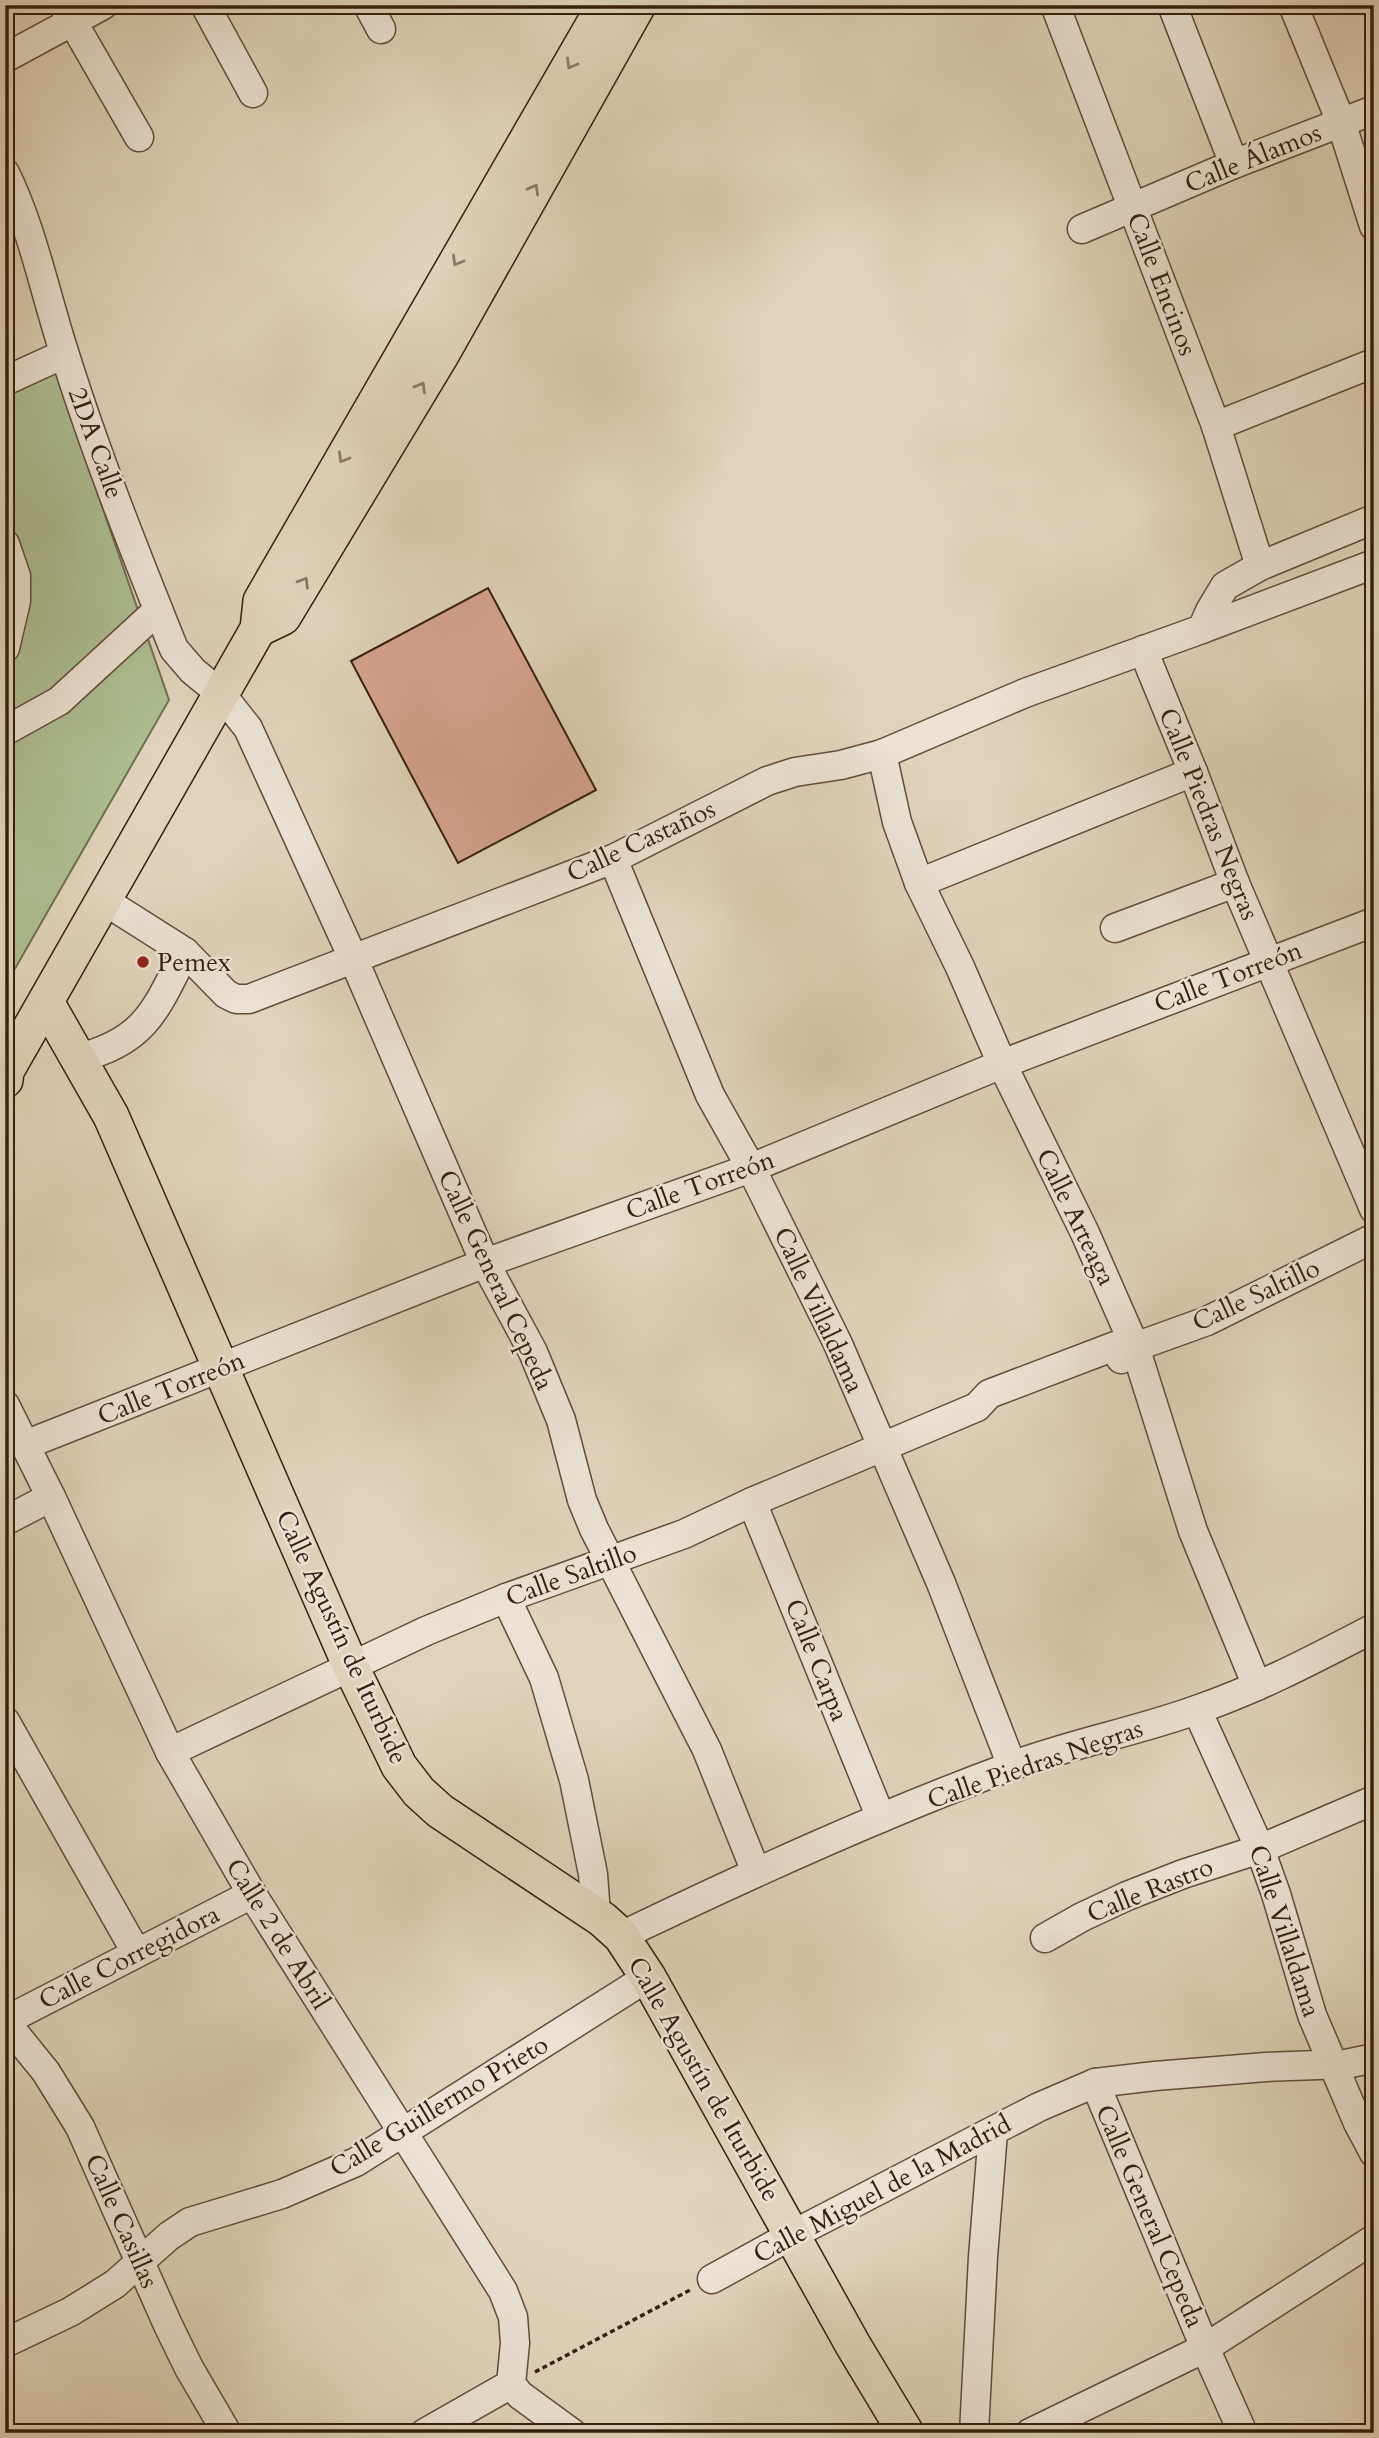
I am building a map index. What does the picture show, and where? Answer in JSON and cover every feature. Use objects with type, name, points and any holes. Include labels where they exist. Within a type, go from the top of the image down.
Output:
[{"type":"main road","points":[[5,1080],[6,1072],[258,628],[261,601],[605,5]]},
{"type":"main road","points":[[258,628],[283,617],[440,355],[638,5]]},
{"type":"main road","name":"Calle Agustín de Iturbide","points":[[46,1002],[111,1116],[351,1667],[400,1766],[419,1792],[467,1831],[608,1925],[648,1977],[853,2345],[906,2433]]},
{"type":"street","points":[[5,58],[67,14],[103,5]]},
{"type":"street","points":[[205,5],[253,93]]},
{"type":"street","name":"Calle Encinos","points":[[1055,5],[1216,426],[1260,566]]},
{"type":"street","points":[[1172,5],[1234,164]]},
{"type":"street","points":[[1293,5],[1341,122],[1374,226]]},
{"type":"street","points":[[67,14],[139,137]]},
{"type":"street","name":"Calle Álamos","points":[[1082,229],[1234,164],[1374,110]]},
{"type":"street","name":"2DA Calle","points":[[5,173],[15,193],[32,244],[64,354],[94,443],[174,649],[193,671],[221,694]]},
{"type":"street","points":[[5,381],[64,354]]},
{"type":"street","points":[[1216,426],[1374,363]]},
{"type":"street","points":[[1202,629],[1226,586],[1260,566],[1374,519]]},
{"type":"street","points":[[5,544],[16,576],[16,601],[5,648]]},
{"type":"street","name":"Calle Castaños","points":[[103,900],[185,952],[226,994],[236,999],[249,999],[613,859],[767,782],[795,772],[841,765],[882,754],[1025,693],[1373,564]]},
{"type":"street","points":[[5,732],[59,701],[158,610]]},
{"type":"street","name":"Calle Piedras Negras","points":[[1143,650],[1235,883],[1374,1209]]},
{"type":"street","name":"Calle General Cepeda","points":[[221,694],[248,728],[353,958],[485,1263],[533,1352],[561,1420],[582,1500],[594,1529],[707,1750],[756,1872]]},
{"type":"street","name":"Calle Arteaga","points":[[882,754],[897,822],[919,883],[960,967],[1002,1064],[1085,1233],[1135,1347],[1193,1531],[1257,1686]]},
{"type":"street","points":[[919,883],[1193,772]]},
{"type":"street","name":"Calle Villaldama","points":[[613,859],[710,1095],[751,1168],[838,1344],[941,1583],[1012,1766]]},
{"type":"street","points":[[1115,928],[1235,883]]},
{"type":"street","name":"Calle Torreón","points":[[25,1445],[485,1263],[751,1168],[1002,1064],[1374,922]]},
{"type":"street","points":[[79,1058],[100,1053],[125,1041],[140,1029],[157,1006],[185,952]]},
{"type":"street","name":"Calle Saltillo","points":[[170,1752],[426,1631],[506,1598],[684,1534],[881,1446],[977,1407],[989,1394],[1115,1346],[1135,1347],[1207,1321],[1374,1238]]},
{"type":"street","name":"Calle 2 de Abril","points":[[5,1405],[170,1752],[252,1894],[503,2291],[513,2317],[515,2343],[511,2384]]},
{"type":"street","points":[[5,1521],[51,1497]]},
{"type":"street","name":"Calle Carpa","points":[[752,1502],[881,1818]]},
{"type":"street","points":[[506,1598],[544,1678],[574,1780],[593,1874],[608,1925]]},
{"type":"street","name":"Calle Piedras Negras","points":[[608,1925],[756,1872],[1012,1766],[1197,1710],[1257,1686],[1374,1628]]},
{"type":"street","name":"Calle Villaldama","points":[[1197,1710],[1260,1849],[1312,2015],[1357,2123],[1374,2153]]},
{"type":"street","points":[[5,1721],[136,1952]]},
{"type":"street","name":"Calle Rastro","points":[[1045,1938],[1128,1896],[1183,1874],[1260,1849],[1374,1800]]},
{"type":"street","name":"Calle Corregidora","points":[[6,2019],[252,1894]]},
{"type":"street","name":"Calle Guillermo Prieto","points":[[5,2343],[70,2312],[115,2284],[169,2236],[190,2222],[282,2194],[356,2162],[648,1977]]},
{"type":"street","name":"Calle Casillas","points":[[6,2019],[46,2072],[80,2127],[189,2368],[227,2433]]},
{"type":"street","name":"Calle Miguel de la Madrid","points":[[712,2279],[1039,2107],[1095,2083],[1155,2076],[1346,2064],[1374,2058]]},
{"type":"street","name":"Calle General Cepeda","points":[[1095,2083],[1243,2433]]},
{"type":"street","points":[[974,2433],[983,2257],[993,2132]]},
{"type":"street","name":"Calle General Cepeda","points":[[1205,2348],[1374,2239]]},
{"type":"street","points":[[1030,2433],[1205,2348]]},
{"type":"street","points":[[425,2433],[511,2384],[520,2395],[572,2433]]},
{"type":"path","points":[[511,2384],[712,2279]]},
{"type":"green space","points":[[56,373],[169,700],[5,986],[5,397]]},
{"type":"building","points":[[488,588],[596,790],[458,863],[351,661]]},
{"type":"place","name":"Pemex","points":[[143,962]]}]
